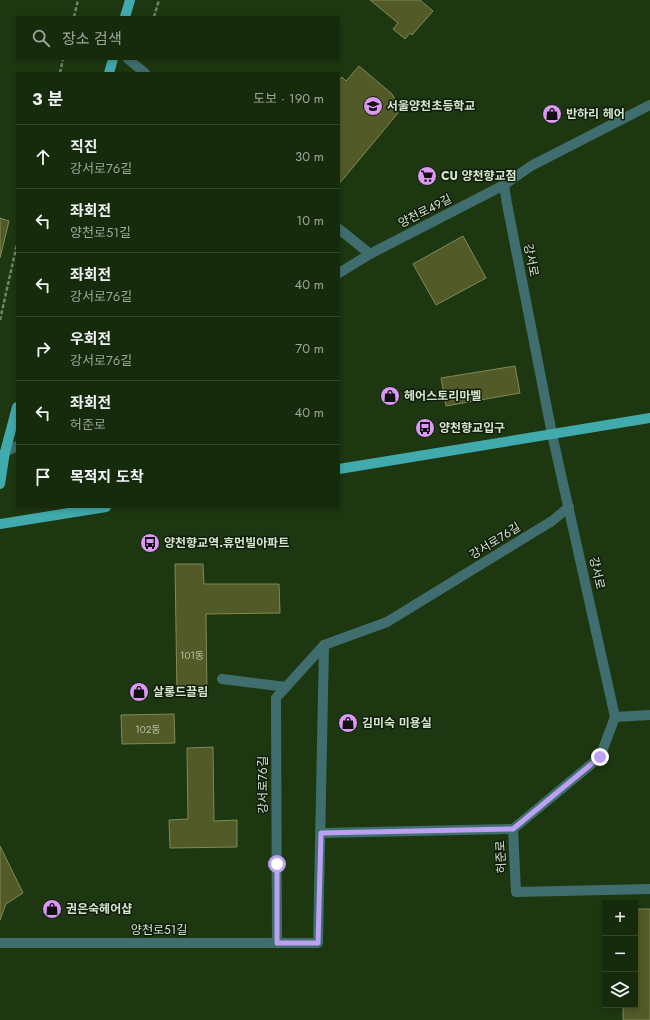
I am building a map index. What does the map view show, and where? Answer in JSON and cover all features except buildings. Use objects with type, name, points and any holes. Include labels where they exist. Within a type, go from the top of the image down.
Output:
[{"type":"main road","points":[[125,16],[130,0]]},
{"type":"main road","points":[[109,72],[113,60]]},
{"type":"main road","points":[[0,484],[5,452],[16,411]]},
{"type":"main road","points":[[340,469],[650,418]]},
{"type":"main road","points":[[0,524],[100,508]]},
{"type":"street","points":[[129,60],[144,72]]},
{"type":"street","name":"양천로49길","points":[[340,272],[370,254],[504,185],[531,166],[650,105]]},
{"type":"street","name":"강서로","points":[[504,185],[506,204],[552,434],[615,718]]},
{"type":"street","points":[[340,230],[370,254]]},
{"type":"street","points":[[5,452],[16,446]]},
{"type":"street","name":"강서로76길","points":[[277,943],[276,698],[324,645],[387,622],[552,521],[569,507]]},
{"type":"street","points":[[324,645],[321,833],[513,829]]},
{"type":"street","points":[[222,679],[286,686]]},
{"type":"street","points":[[615,718],[650,715]]},
{"type":"street","name":"허준로","points":[[615,718],[600,757],[513,829],[516,892],[650,889]]},
{"type":"street","name":"양천로51길","points":[[0,943],[318,943],[321,833]]},
{"type":"path","points":[[74,16],[78,0]]},
{"type":"path","points":[[154,16],[158,0]]},
{"type":"path","points":[[60,72],[63,60]]},
{"type":"path","points":[[0,320],[16,248]]},
{"type":"place","name":"서울양천초등학교","points":[[373,106]]},
{"type":"place","name":"반하리 헤어","points":[[552,114]]},
{"type":"place","name":"CU 양천향교점","points":[[427,176]]},
{"type":"place","name":"헤어스토리마벨","points":[[390,396]]},
{"type":"place","name":"양천향교입구","points":[[425,428]]},
{"type":"place","name":"양천향교역.휴먼빌아파트","points":[[150,543]]},
{"type":"place","name":"살롱드끌림","points":[[139,692]]},
{"type":"place","name":"김미숙 미용실","points":[[348,723]]},
{"type":"place","name":"권은숙헤어샵","points":[[52,909]]},
{"type":"route","points":[[277,864],[277,943],[318,943],[321,833],[513,829],[600,757]]}]
